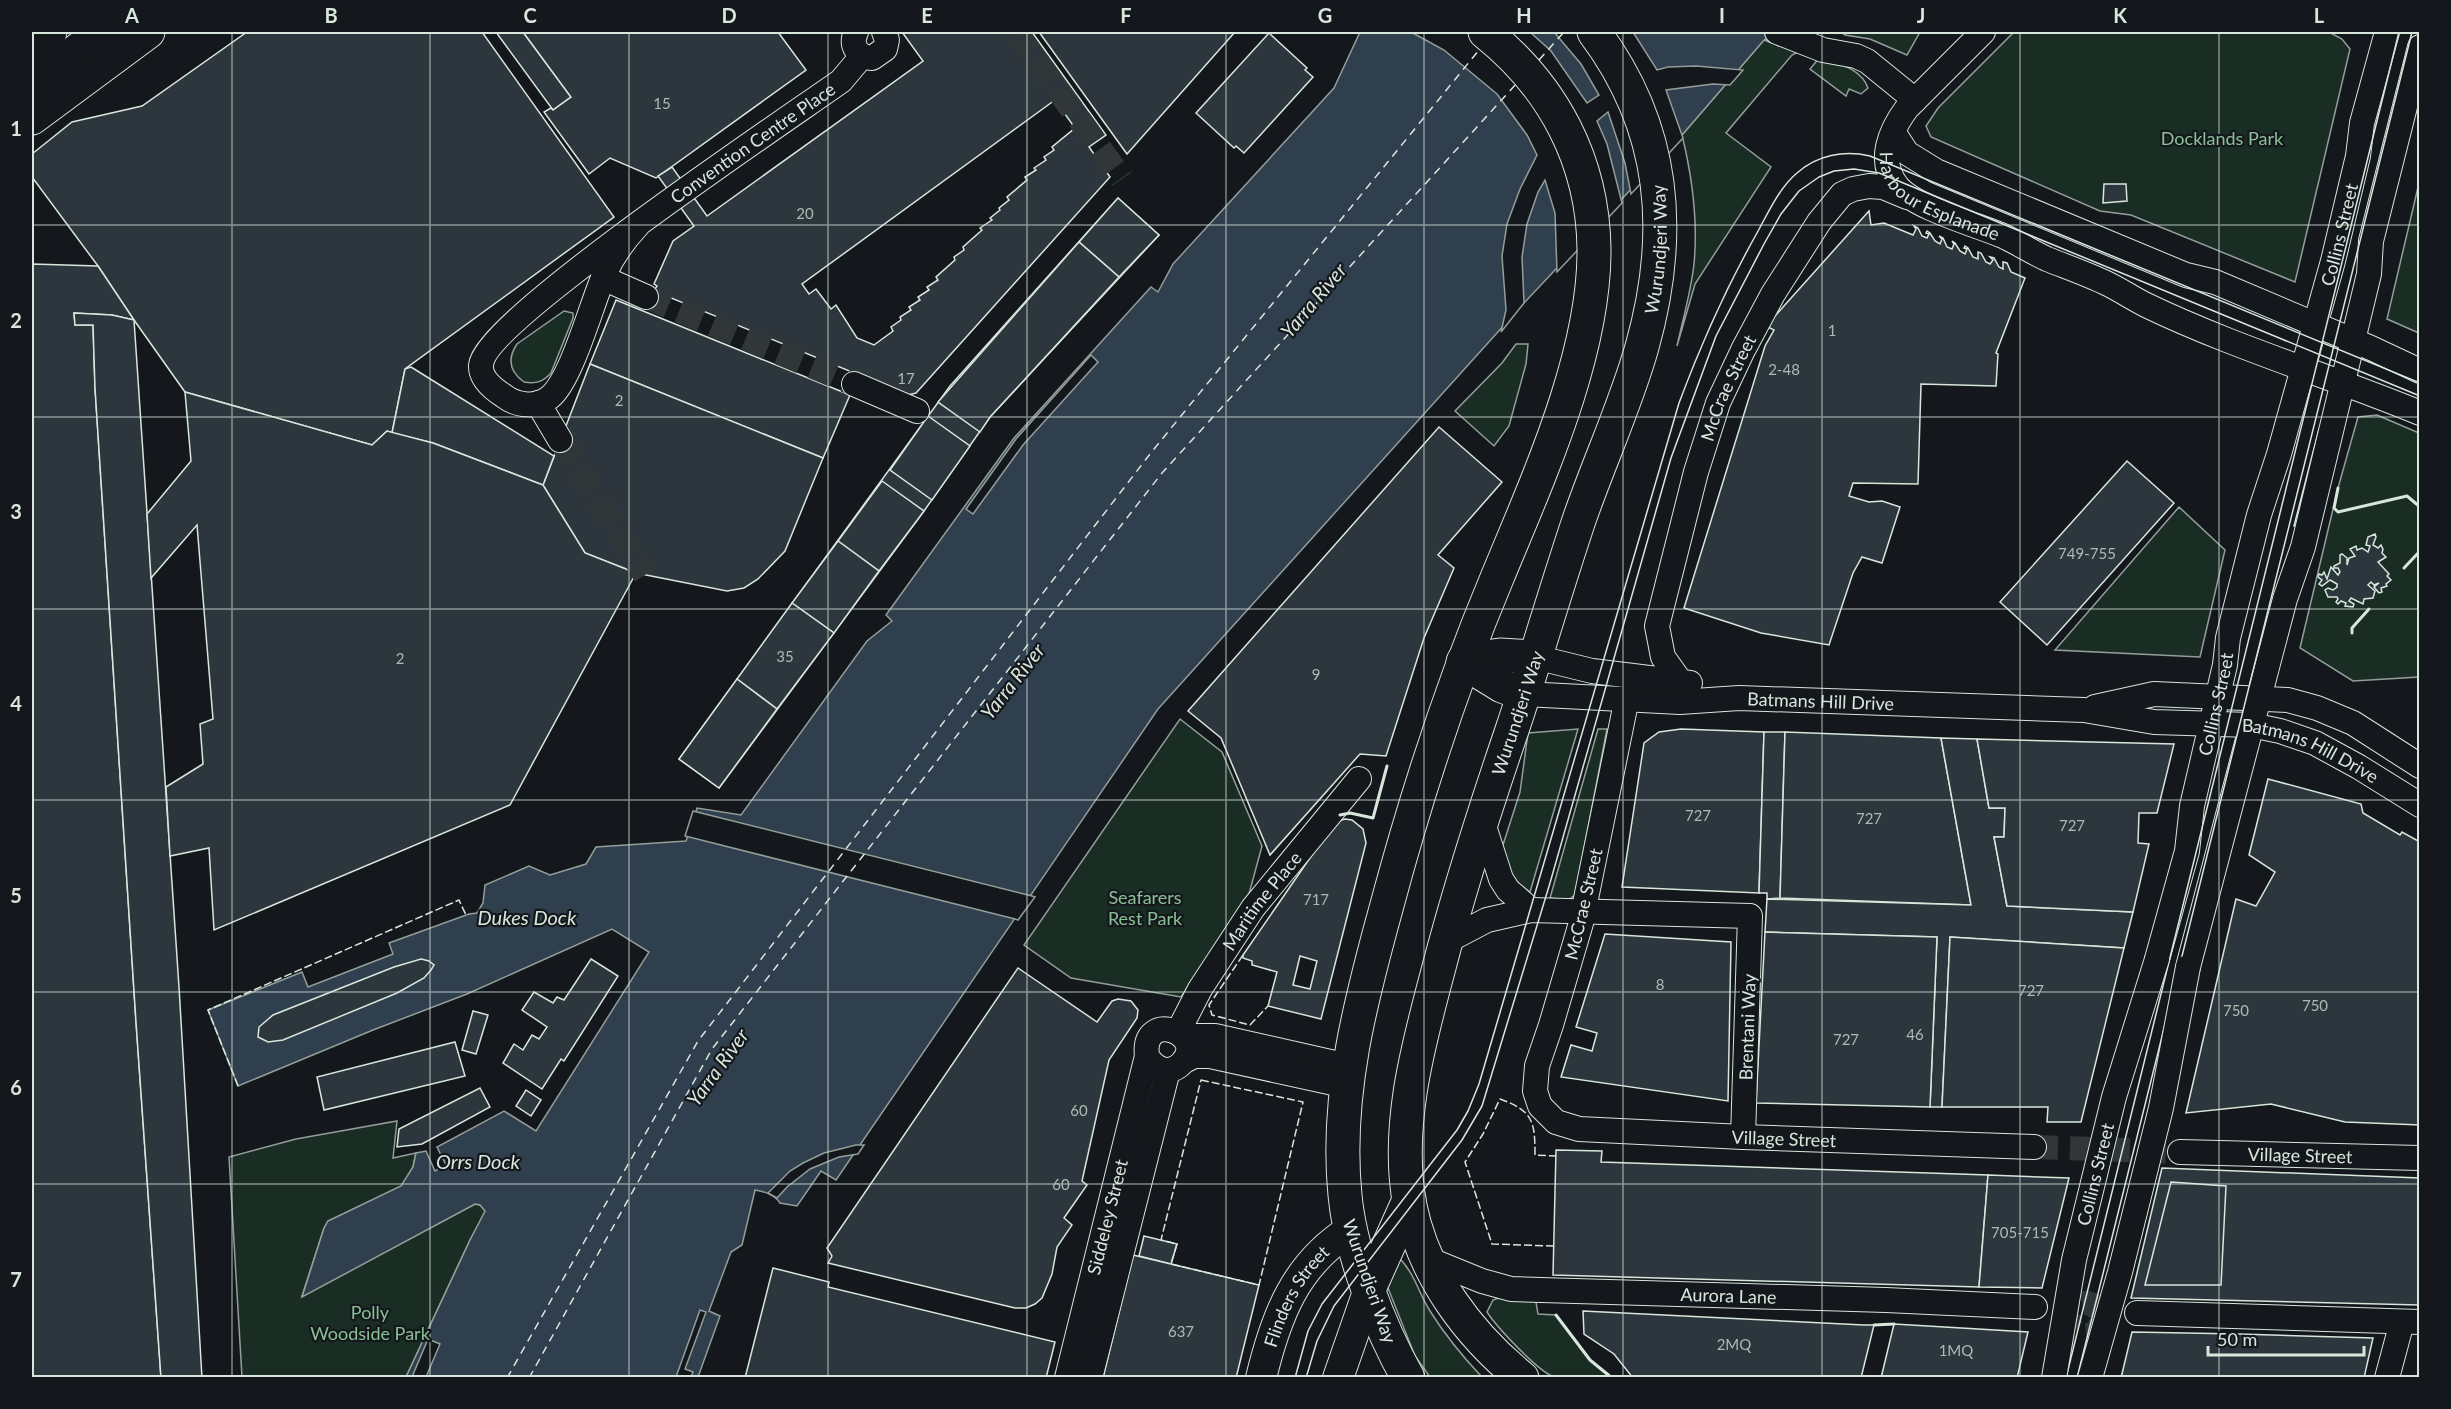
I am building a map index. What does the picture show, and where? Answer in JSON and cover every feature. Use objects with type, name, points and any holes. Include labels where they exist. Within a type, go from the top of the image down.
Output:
[{"type":"highway","points":[[32,47],[50,32]]},
{"type":"highway","points":[[32,84],[102,32]]},
{"type":"highway","points":[[32,118],[148,32]]},
{"type":"highway","name":"Wurundjeri Way","points":[[1408,1377],[1383,1328],[1350,1230],[1344,1194],[1343,1150],[1347,1076],[1372,961],[1411,815],[1441,721],[1552,439],[1577,361],[1588,313],[1594,252],[1589,191],[1582,165],[1553,107],[1539,85],[1520,63],[1485,32]]},
{"type":"highway","name":"Wurundjeri Way","points":[[1522,1377],[1494,1355],[1474,1334],[1450,1301],[1428,1259],[1414,1224],[1409,1199],[1406,1147],[1415,1067],[1425,1016],[1445,942],[1578,524],[1642,348],[1652,305],[1661,225],[1660,193],[1647,131],[1623,76],[1594,32]]},
{"type":"highway","points":[[1463,661],[1500,655],[1535,657]]},
{"type":"highway","points":[[1463,661],[1502,686],[1523,694]]},
{"type":"highway","points":[[1350,1230],[1409,1199]]},
{"type":"highway","points":[[1369,1289],[1409,1199]]},
{"type":"main road","name":"Flinders Street","points":[[1262,1377],[1274,1328],[1294,1288],[1314,1258],[1350,1230]]},
{"type":"main road","points":[[1338,1377],[1369,1289]]},
{"type":"street","points":[[856,32],[853,44],[877,46]]},
{"type":"street","name":"Convention Centre Place","points":[[638,225],[617,250],[603,278],[565,376],[550,398],[538,403],[518,403],[496,391],[489,384],[481,369],[484,353],[509,325],[554,287],[638,225],[841,81],[877,46],[902,32]]},
{"type":"street","points":[[1777,32],[1832,53],[1856,56],[1869,62],[1915,100]]},
{"type":"street","points":[[1894,133],[1901,116],[1915,100],[1983,32]]},
{"type":"street","points":[[2380,34],[2419,51]]},
{"type":"street","name":"Collins Street","points":[[2054,1377],[2074,1260],[2114,1097],[2157,959],[2187,851],[2192,806],[2218,696],[2228,638],[2258,519],[2279,454],[2332,261],[2358,156],[2362,123],[2380,34]]},
{"type":"street","name":"Collins Street","points":[[2090,1377],[2120,1272],[2161,1108],[2188,967],[2285,599],[2302,547],[2369,274],[2371,241],[2419,51]]},
{"type":"street","name":"Harbour Esplanade","points":[[1894,133],[1907,153],[1936,171],[2186,275],[2215,282],[2352,339],[2420,371]]},
{"type":"street","name":"Harbour Esplanade","points":[[1894,133],[1885,157],[1892,178],[1903,192],[1923,203],[2107,283],[2145,305],[2420,413]]},
{"type":"street","name":"McCrae Street","points":[[1680,681],[1662,653],[1657,633],[1658,623],[1706,436],[1721,396],[1743,350],[1790,266],[1839,196],[1853,189],[1877,186],[1923,203]]},
{"type":"street","points":[[603,278],[646,297]]},
{"type":"street","points":[[854,384],[917,411]]},
{"type":"street","points":[[538,403],[560,440]]},
{"type":"street","name":"Batmans Hill Drive","points":[[1535,657],[1592,671],[1680,681],[1739,698]]},
{"type":"street","name":"Batmans Hill Drive","points":[[1523,694],[1680,702],[1739,698],[2084,710],[2154,722],[2251,725],[2280,731],[2315,743],[2420,805]]},
{"type":"street","name":"Batmans Hill Drive","points":[[2084,710],[2154,694],[2259,697],[2297,701],[2353,723],[2415,755]]},
{"type":"street","name":"McCrae Street","points":[[1540,1106],[1535,1091],[1537,1066],[1583,912],[1627,698]]},
{"type":"street","name":"Maritime Place","points":[[1180,1034],[1200,990],[1253,908],[1359,779]]},
{"type":"street","points":[[1482,820],[1504,884],[1531,910]]},
{"type":"street","points":[[1445,942],[1487,920],[1531,910],[1583,912]]},
{"type":"street","name":"Brentani Way","points":[[1583,912],[1750,916],[1743,1137]]},
{"type":"street","points":[[1264,1059],[1215,1036],[1180,1034],[1167,1029],[1156,1032],[1148,1042],[1147,1056],[1155,1066],[1176,1066],[1194,1056],[1210,1056],[1264,1059],[1347,1076]]},
{"type":"street","points":[[1176,1066],[1188,1048],[1180,1034]]},
{"type":"street","name":"Siddeley Street","points":[[1090,1377],[1124,1197],[1147,1056]]},
{"type":"street","name":"Siddeley Street","points":[[1067,1377],[1124,1197],[1176,1066]]},
{"type":"street","name":"Village Street","points":[[1540,1106],[1556,1122],[1579,1129],[2034,1147]]},
{"type":"street","name":"Village Street","points":[[2180,1152],[2420,1158]]},
{"type":"street","name":"Aurora Lane","points":[[1428,1259],[1492,1285],[1511,1289],[1886,1300],[2035,1307]]},
{"type":"street","points":[[2137,1313],[2411,1322],[2387,1377]]},
{"type":"green space","points":[[1841,32],[1920,32],[1907,55],[1870,39],[1845,35]]},
{"type":"green space","name":"Docklands Park","points":[[2014,32],[2329,32],[2342,39],[2350,49],[2295,282],[2131,215],[2100,211],[1931,137],[1926,126],[1938,108]]},
{"type":"green space","points":[[1764,40],[1798,52],[1792,55],[1726,133],[1771,167],[1695,284],[1677,346],[1691,284],[1695,248],[1693,199],[1682,135]]},
{"type":"green space","points":[[1820,57],[1854,71],[1865,81],[1868,88],[1861,94],[1849,89],[1846,96],[1810,69]]},
{"type":"green space","points":[[2419,183],[2419,333],[2387,319]]},
{"type":"green space","points":[[564,311],[573,313],[573,318],[551,373],[539,382],[524,382],[511,365],[517,344]]},
{"type":"green space","points":[[1516,344],[1528,344],[1526,364],[1509,426],[1494,446],[1455,411],[1502,363]]},
{"type":"green space","points":[[2377,415],[2419,433],[2419,677],[2353,681],[2300,648],[2338,488],[2358,417]]},
{"type":"green space","points":[[2179,507],[2225,550],[2200,657],[2055,650]]},
{"type":"green space","name":"Seafarers Rest Park","points":[[1180,719],[1222,752],[1262,846],[1249,894],[1181,997],[1071,978],[1024,945]]},
{"type":"green space","points":[[1578,729],[1530,892],[1514,880],[1502,848],[1520,792],[1528,733]]},
{"type":"green space","points":[[1598,729],[1607,729],[1575,895],[1568,900],[1550,898]]},
{"type":"green space","name":"Polly Woodside Park","points":[[397,1121],[393,1158],[416,1153],[413,1167],[402,1186],[328,1221],[302,1296],[475,1204],[480,1205],[486,1211],[470,1240],[406,1377],[242,1377],[229,1157],[296,1139]]},
{"type":"green space","points":[[1397,1256],[1408,1268],[1426,1304],[1442,1329],[1482,1377],[1430,1377],[1415,1356],[1382,1273]]},
{"type":"green space","points":[[1504,1296],[1535,1296],[1538,1314],[1556,1315],[1590,1360],[1612,1377],[1561,1378],[1539,1368],[1499,1328],[1487,1312],[1493,1300]]},
{"type":"water","points":[[1360,32],[1778,32],[1764,40],[1682,135],[1524,303],[1158,709],[836,1180],[821,1171],[797,1206],[780,1203],[772,1195],[755,1190],[742,1245],[731,1252],[709,1311],[720,1316],[698,1377],[406,1377],[485,1211],[480,1205],[475,1204],[302,1297],[328,1221],[401,1186],[413,1167],[416,1153],[426,1151],[435,1171],[446,1165],[437,1147],[504,1111],[536,1131],[649,952],[612,929],[467,994],[238,1086],[208,1010],[302,972],[308,987],[393,954],[389,943],[477,913],[483,903],[485,885],[529,866],[550,875],[586,864],[596,847],[686,841],[697,808],[741,815],[867,641],[892,621],[886,615],[1014,438],[1151,287],[1158,292],[1173,264],[1334,88]]},
{"type":"pier","points":[[1411,32],[1530,32],[1551,51],[1587,103],[1599,95],[1581,64],[1554,32],[1633,32],[1657,70],[1668,67],[1696,66],[1743,70],[1730,85],[1713,84],[1666,90],[1683,138],[1631,194],[1625,163],[1608,112],[1597,121],[1607,144],[1622,203],[1557,272],[1555,213],[1545,180],[1538,192],[1527,224],[1522,257],[1524,303],[1501,332],[1506,310],[1502,256],[1507,224],[1520,189],[1537,155],[1527,135],[1497,94],[1444,50]]},
{"type":"pier","points":[[1091,355],[1098,362],[1023,445],[973,514],[966,509],[1016,439]]},
{"type":"pier","points":[[693,811],[1035,897],[1018,920],[685,836]]},
{"type":"pier","points":[[864,1145],[858,1154],[839,1157],[810,1169],[777,1198],[768,1193],[790,1171],[803,1163],[824,1153]]},
{"type":"pier","points":[[700,1310],[706,1312],[685,1369],[693,1372],[691,1377],[676,1377]]},
{"type":"pier","points":[[428,1339],[440,1344],[426,1377],[412,1377]]},
{"type":"building","points":[[247,32],[482,32],[614,217],[405,369],[392,433],[387,431],[372,445],[185,392],[98,266],[32,177],[32,154],[72,122],[142,106]]},
{"type":"building","points":[[496,32],[523,32],[571,97],[553,110]]},
{"type":"building","points":[[523,32],[778,32],[806,70],[656,178],[610,158],[589,174],[544,112],[551,108],[553,110],[571,97]]},
{"type":"building","points":[[902,32],[1032,32],[1106,135],[1089,147],[1110,177],[916,393],[908,395],[654,291],[657,286],[654,284],[673,241],[694,226],[658,176],[672,167],[707,216],[923,61]],"holes":[[[1055,100],[1075,128],[1052,147],[1054,150],[1044,157],[1046,160],[1034,168],[1036,170],[1025,177],[1027,180],[1007,197],[1009,200],[990,218],[992,220],[980,228],[982,230],[936,277],[938,280],[927,287],[929,290],[918,297],[920,300],[909,307],[911,310],[891,327],[893,331],[874,345],[857,338],[836,305],[831,309],[816,289],[809,294],[802,284]]]},
{"type":"building","points":[[1039,32],[1235,32],[1127,154]]},
{"type":"building","points":[[1269,33],[1307,68],[1305,70],[1313,77],[1244,153],[1236,146],[1234,148],[1196,113]]},
{"type":"building","points":[[2104,184],[2126,184],[2127,201],[2103,203]]},
{"type":"building","points":[[1118,198],[1159,235],[990,417],[924,511],[719,788],[679,759],[950,386]]},
{"type":"building","points":[[1118,198],[1159,235],[1119,277],[1079,242]]},
{"type":"building","points":[[1869,211],[1871,225],[1884,223],[1913,235],[1916,229],[1914,226],[1918,228],[1922,236],[1927,238],[1929,234],[1926,233],[1927,231],[1940,244],[1942,239],[1939,236],[1943,238],[1947,247],[1952,249],[1954,244],[1952,241],[1965,254],[1967,249],[1964,248],[1965,246],[1973,257],[1978,259],[1978,252],[1981,253],[1986,262],[1990,264],[1993,260],[1990,257],[1994,258],[1999,267],[2003,269],[2003,262],[2007,263],[2011,272],[2025,278],[1996,353],[1998,354],[1996,386],[1921,384],[1918,484],[1853,483],[1849,496],[1869,502],[1882,501],[1900,507],[1882,563],[1862,557],[1853,573],[1829,645],[1761,633],[1684,608],[1765,346],[1774,330],[1766,326]]},
{"type":"building","points":[[1079,242],[1119,277],[990,417],[980,432],[938,402]]},
{"type":"building","points":[[32,264],[98,266],[134,320],[112,315],[74,313],[75,325],[93,325],[95,388],[161,1378],[32,1378]]},
{"type":"building","points":[[616,300],[850,395],[823,458],[590,364]]},
{"type":"building","points":[[74,313],[112,315],[134,320],[179,987],[202,1378],[161,1378],[95,388],[93,325],[75,325]]},
{"type":"building","points":[[590,364],[823,458],[785,551],[758,579],[744,588],[727,591],[636,573],[585,553],[543,485]]},
{"type":"building","points":[[411,367],[554,456],[543,485],[433,443],[392,433],[405,369]]},
{"type":"building","points":[[185,392],[372,445],[387,431],[433,443],[543,485],[585,553],[636,573],[510,805],[214,930],[209,848],[170,856],[166,787],[203,764],[200,724],[213,719],[197,525],[151,578],[147,514],[191,461]]},
{"type":"building","points":[[928,416],[970,446],[932,500],[890,470]]},
{"type":"building","points":[[1439,427],[1502,482],[1438,555],[1454,568],[1424,638],[1386,756],[1360,754],[1270,855],[1221,738],[1188,711]]},
{"type":"building","points":[[2319,429],[2324,430],[2299,527],[2294,526]]},
{"type":"building","points":[[2127,461],[2174,503],[2047,645],[2000,602]]},
{"type":"building","points":[[882,481],[924,511],[879,571],[838,541]]},
{"type":"building","points":[[2375,534],[2373,545],[2378,548],[2381,545],[2382,553],[2386,557],[2378,562],[2389,574],[2387,576],[2391,580],[2386,584],[2387,586],[2381,588],[2382,592],[2379,593],[2374,587],[2379,583],[2374,585],[2371,582],[2368,585],[2375,591],[2373,598],[2364,599],[2363,604],[2351,598],[2349,601],[2354,604],[2353,607],[2345,606],[2346,603],[2341,601],[2338,604],[2337,597],[2328,597],[2325,590],[2328,588],[2333,590],[2337,584],[2330,580],[2322,586],[2319,584],[2322,580],[2318,577],[2319,574],[2322,575],[2324,572],[2327,579],[2331,567],[2338,575],[2340,572],[2334,566],[2340,563],[2340,555],[2347,558],[2347,565],[2349,558],[2355,556],[2350,549],[2356,546],[2357,550],[2362,548],[2368,552],[2370,546],[2366,545],[2368,537]]},
{"type":"building","points":[[838,541],[879,571],[834,633],[792,603]]},
{"type":"building","points":[[792,603],[834,633],[777,709],[737,679]]},
{"type":"building","points":[[737,679],[777,709],[719,788],[679,759]]},
{"type":"building","points":[[1681,729],[1764,732],[1759,893],[1622,887],[1644,743],[1659,732]]},
{"type":"building","points":[[1764,732],[1785,732],[1780,898],[1767,899],[1767,893],[1759,893]]},
{"type":"building","points":[[1785,732],[1941,738],[1971,905],[1780,898]]},
{"type":"building","points":[[1941,738],[1977,739],[1989,808],[2005,808],[2004,837],[1994,837],[2007,906],[2133,912],[2124,948],[1950,937],[1942,1107],[1930,1107],[1937,937],[1765,932],[1767,899],[1971,905]]},
{"type":"building","points":[[1977,739],[2174,744],[2157,813],[2139,813],[2138,843],[2149,844],[2133,912],[2007,906],[1994,837],[2004,837],[2005,808],[1989,808]]},
{"type":"building","points":[[2268,779],[2361,804],[2363,813],[2400,835],[2402,832],[2420,842],[2420,1125],[2345,1122],[2271,1104],[2186,1113],[2236,899],[2256,906],[2275,872],[2249,855]]},
{"type":"building","points":[[1352,820],[1363,829],[1366,843],[1321,1019],[1268,1006],[1277,972],[1252,965],[1252,961],[1243,958],[1243,955],[1332,826],[1338,821]],"holes":[[[1300,956],[1317,961],[1310,989],[1293,985]]]},
{"type":"building","points":[[1765,932],[1937,937],[1930,1107],[1756,1103]]},
{"type":"building","points":[[1605,934],[1731,942],[1728,1101],[1561,1077],[1571,1045],[1592,1051],[1597,1033],[1576,1027]]},
{"type":"building","points":[[1950,937],[2124,948],[2081,1122],[2047,1122],[2048,1107],[1942,1107]]},
{"type":"building","points":[[421,959],[434,965],[431,970],[424,978],[397,993],[283,1040],[268,1042],[258,1037],[259,1027],[273,1015],[394,967]]},
{"type":"building","points":[[591,959],[618,976],[564,1061],[561,1059],[542,1089],[503,1063],[514,1044],[523,1050],[532,1035],[539,1039],[547,1027],[522,1010],[534,992],[553,1003],[557,997],[564,1000]]},
{"type":"building","points":[[1018,968],[1097,1022],[1112,1001],[1118,999],[1131,1001],[1138,1010],[1137,1018],[1109,1060],[1082,1181],[1087,1185],[1064,1218],[1072,1225],[1057,1247],[1052,1274],[1042,1298],[1026,1308],[1015,1308],[828,1263],[832,1256],[827,1248]]},
{"type":"building","points":[[473,1011],[488,1015],[476,1054],[462,1050]]},
{"type":"building","points":[[455,1042],[465,1076],[324,1110],[317,1077]]},
{"type":"building","points":[[480,1088],[490,1107],[422,1144],[397,1147],[399,1129]]},
{"type":"building","points":[[526,1090],[541,1100],[531,1116],[516,1106]]},
{"type":"building","points":[[1556,1150],[1602,1151],[1601,1162],[1988,1175],[1979,1287],[1553,1275]]},
{"type":"building","points":[[2162,1168],[2420,1178],[2420,1305],[2131,1298]]},
{"type":"building","points":[[1988,1175],[2069,1178],[2042,1288],[1979,1287]]},
{"type":"building","points":[[2171,1182],[2226,1186],[2221,1285],[2145,1285]]},
{"type":"building","points":[[1144,1236],[1177,1244],[1171,1264],[1139,1256]]},
{"type":"building","points":[[1133,1255],[1259,1285],[1236,1378],[1103,1378]]},
{"type":"building","points":[[773,1268],[829,1282],[828,1287],[1055,1342],[1046,1378],[745,1378]]},
{"type":"building","points":[[1583,1311],[1874,1325],[1861,1378],[1633,1378],[1614,1354],[1584,1334]]},
{"type":"building","points":[[1894,1324],[2028,1332],[2017,1378],[1881,1378]]},
{"type":"building","points":[[2132,1332],[2373,1338],[2364,1378],[2121,1378]]},
{"type":"ferry route","points":[[1539,60],[1564,32]]},
{"type":"ferry route","points":[[507,1378],[698,1041],[1150,454],[1479,50]]},
{"type":"ferry route","points":[[529,1378],[712,1049],[1162,473],[1517,83]]},
{"type":"tunnel","points":[[1016,32],[1122,179]]},
{"type":"tunnel","points":[[646,297],[854,384]]},
{"type":"tunnel","points":[[560,440],[645,575]]},
{"type":"tunnel","points":[[2034,1147],[2180,1152]]},
{"type":"tunnel","points":[[2085,1303],[2096,1308],[2101,1319],[2096,1330],[2085,1335],[2074,1330],[2069,1319],[2074,1308],[2085,1303]]},
{"type":"tram line","points":[[2066,1378],[2399,32]]},
{"type":"tram line","points":[[2077,1378],[2412,32]]},
{"type":"tram line","points":[[1295,1378],[1308,1331],[1322,1304],[1457,1130],[1468,1111],[1479,1084],[1679,403],[1724,295],[1774,201],[1797,173],[1822,158],[1841,154],[1870,156],[2420,383]]},
{"type":"tram line","points":[[1306,1378],[1317,1341],[1334,1306],[1462,1140],[1482,1106],[1550,883],[1671,458],[1716,336],[1781,214],[1799,191],[1819,177],[1834,171],[1854,169],[1879,173],[2420,396]]},
{"type":"fence","points":[[238,1086],[208,1010],[459,900],[466,915]]},
{"type":"fence","points":[[1243,955],[1209,1005],[1212,1015],[1250,1025],[1268,1006]]},
{"type":"fence","points":[[1201,1080],[1303,1102],[1259,1285],[1171,1264],[1177,1244],[1161,1240],[1201,1080]]},
{"type":"fence","points":[[1554,1246],[1492,1244],[1465,1162],[1483,1134],[1500,1099],[1519,1108],[1530,1119],[1533,1126],[1535,1155],[1556,1156]]},
{"type":"wall","points":[[2338,488],[2334,508],[2338,512],[2407,496],[2420,507]]},
{"type":"wall","points":[[2404,568],[2420,551]]},
{"type":"wall","points":[[2352,633],[2352,628],[2369,609]]},
{"type":"wall","points":[[1340,815],[1350,813],[1373,818],[1387,766]]},
{"type":"wall","points":[[1556,1315],[1590,1360],[1612,1378]]},
{"type":"wall","points":[[1874,1325],[1894,1324]]},
{"type":"water label","name":"Yarra River","points":[[1313,300]]},
{"type":"water label","name":"Yarra River","points":[[1012,681]]},
{"type":"water label","name":"Dukes Dock","points":[[527,917]]},
{"type":"water label","name":"Yarra River","points":[[717,1067]]},
{"type":"water label","name":"Orrs Dock","points":[[478,1161]]}]
